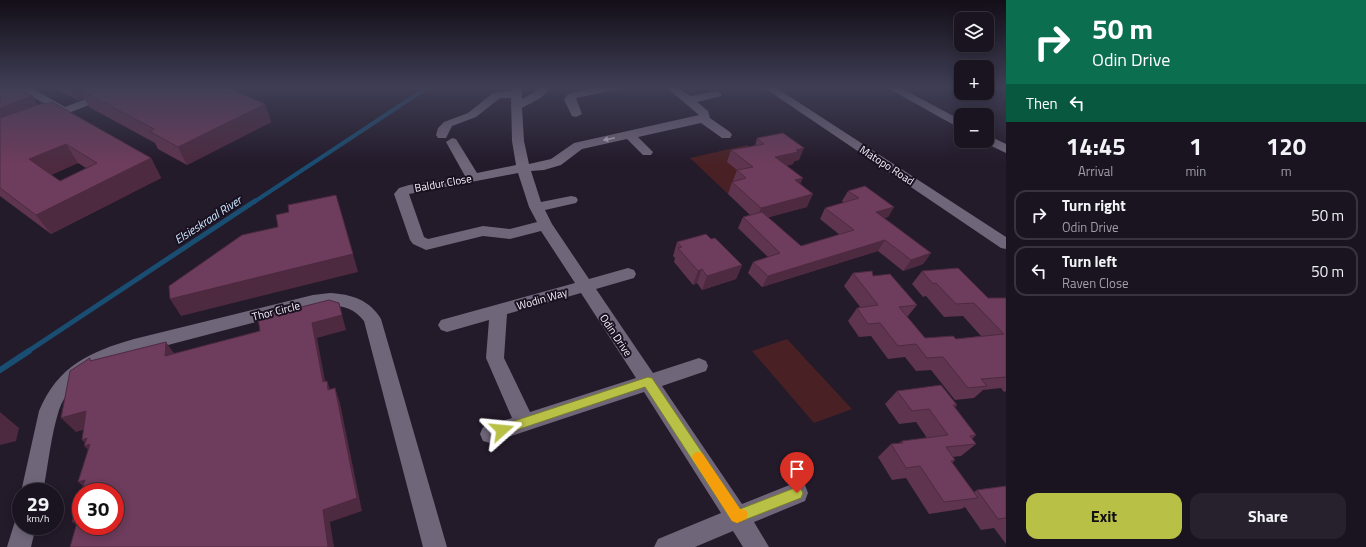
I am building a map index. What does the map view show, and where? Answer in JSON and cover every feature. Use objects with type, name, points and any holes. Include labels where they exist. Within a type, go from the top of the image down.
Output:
[{"type":"street","points":[[36,123],[63,113]]},
{"type":"street","points":[[473,178],[447,138],[444,128],[448,124],[475,113]]},
{"type":"street","name":"Odin Drive","points":[[517,113],[517,135],[523,168],[536,207],[545,225],[584,287],[757,547]]},
{"type":"street","points":[[702,113],[704,114],[703,119],[726,135]]},
{"type":"street","name":"Matopo Road","points":[[807,113],[1006,244]]},
{"type":"street","points":[[938,113],[954,121]]},
{"type":"street","name":"Baldur Close","points":[[545,225],[510,234],[483,232],[432,244],[421,243],[418,240],[401,194],[404,191],[414,188],[430,187],[523,168],[544,166],[556,162],[578,146],[703,119]]},
{"type":"street","points":[[630,135],[647,152]]},
{"type":"street","points":[[994,143],[1006,149]]},
{"type":"street","points":[[536,207],[571,200]]},
{"type":"street","name":"Wodin Way","points":[[447,325],[628,274]]},
{"type":"street","name":"Thor Circle","points":[[34,483],[49,411],[54,400],[69,380],[92,363],[105,356],[141,345],[313,301],[324,299],[345,300],[361,307],[372,319],[435,547]]},
{"type":"street","points":[[500,311],[495,358],[524,422]]},
{"type":"street","points":[[490,434],[699,366]]},
{"type":"street","points":[[666,547],[737,516],[797,493]]},
{"type":"street","points":[[20,547],[22,535]]},
{"type":"shaded area","points":[[747,145],[753,150],[728,194],[690,158]]},
{"type":"shaded area","points":[[787,339],[852,409],[814,423],[752,351]]},
{"type":"building","points":[[16,113],[71,113],[151,158],[36,215],[0,188],[0,118]],"holes":[[[66,144],[97,163],[60,181],[29,159]]]},
{"type":"building","points":[[123,113],[248,113],[178,147],[149,131],[154,129]]},
{"type":"building","points":[[783,133],[804,148],[796,150],[798,152],[775,157],[803,178],[795,180],[813,194],[761,208],[732,182],[746,178],[737,170],[753,167],[731,150],[764,144],[757,138]]},
{"type":"building","points":[[865,186],[894,207],[876,212],[931,253],[911,260],[885,240],[768,276],[753,262],[780,253],[743,217],[762,212],[801,246],[854,230],[825,208],[859,198],[848,191]]},
{"type":"building","points":[[336,195],[353,254],[170,299],[169,286],[242,235],[278,227],[276,215],[289,212],[288,205]]},
{"type":"building","points":[[706,234],[711,239],[715,238],[742,265],[707,276],[702,269],[698,271],[678,248],[682,247],[677,242]]},
{"type":"building","points":[[958,268],[988,298],[1006,298],[1006,377],[981,379],[987,386],[968,388],[943,357],[927,358],[916,344],[898,346],[880,323],[868,324],[857,308],[878,305],[853,273],[872,271],[873,276],[890,274],[917,305],[899,307],[925,338],[953,336],[956,339],[1004,334],[974,303],[956,304],[936,283],[933,284],[922,271]]},
{"type":"building","points":[[329,300],[339,303],[342,315],[312,323],[323,382],[327,381],[328,390],[335,388],[357,498],[323,510],[328,547],[70,547],[73,535],[124,535],[124,483],[84,483],[85,480],[78,482],[90,444],[84,446],[87,438],[82,440],[86,411],[61,418],[70,371],[90,358],[90,361],[166,342],[165,356],[260,331],[258,318]]},
{"type":"building","points":[[941,385],[957,405],[953,405],[976,435],[970,436],[976,444],[946,447],[955,460],[951,461],[978,498],[944,502],[920,466],[906,468],[891,444],[903,443],[902,441],[948,435],[929,409],[912,411],[897,391]]},
{"type":"building","points":[[1006,486],[1006,518],[998,519],[977,490]]},
{"type":"waterway","name":"Elsieskraal River","points":[[254,202],[389,113]]},
{"type":"waterway","name":"Elsieskraal River","points":[[27,352],[255,201]]},
{"type":"waterway","name":"Elsieskraal River","points":[[0,370],[29,351]]},
{"type":"slow traffic","points":[[698,457],[737,516],[742,515]]},
{"type":"route","points":[[502,430],[648,382],[737,516],[797,493]]}]
